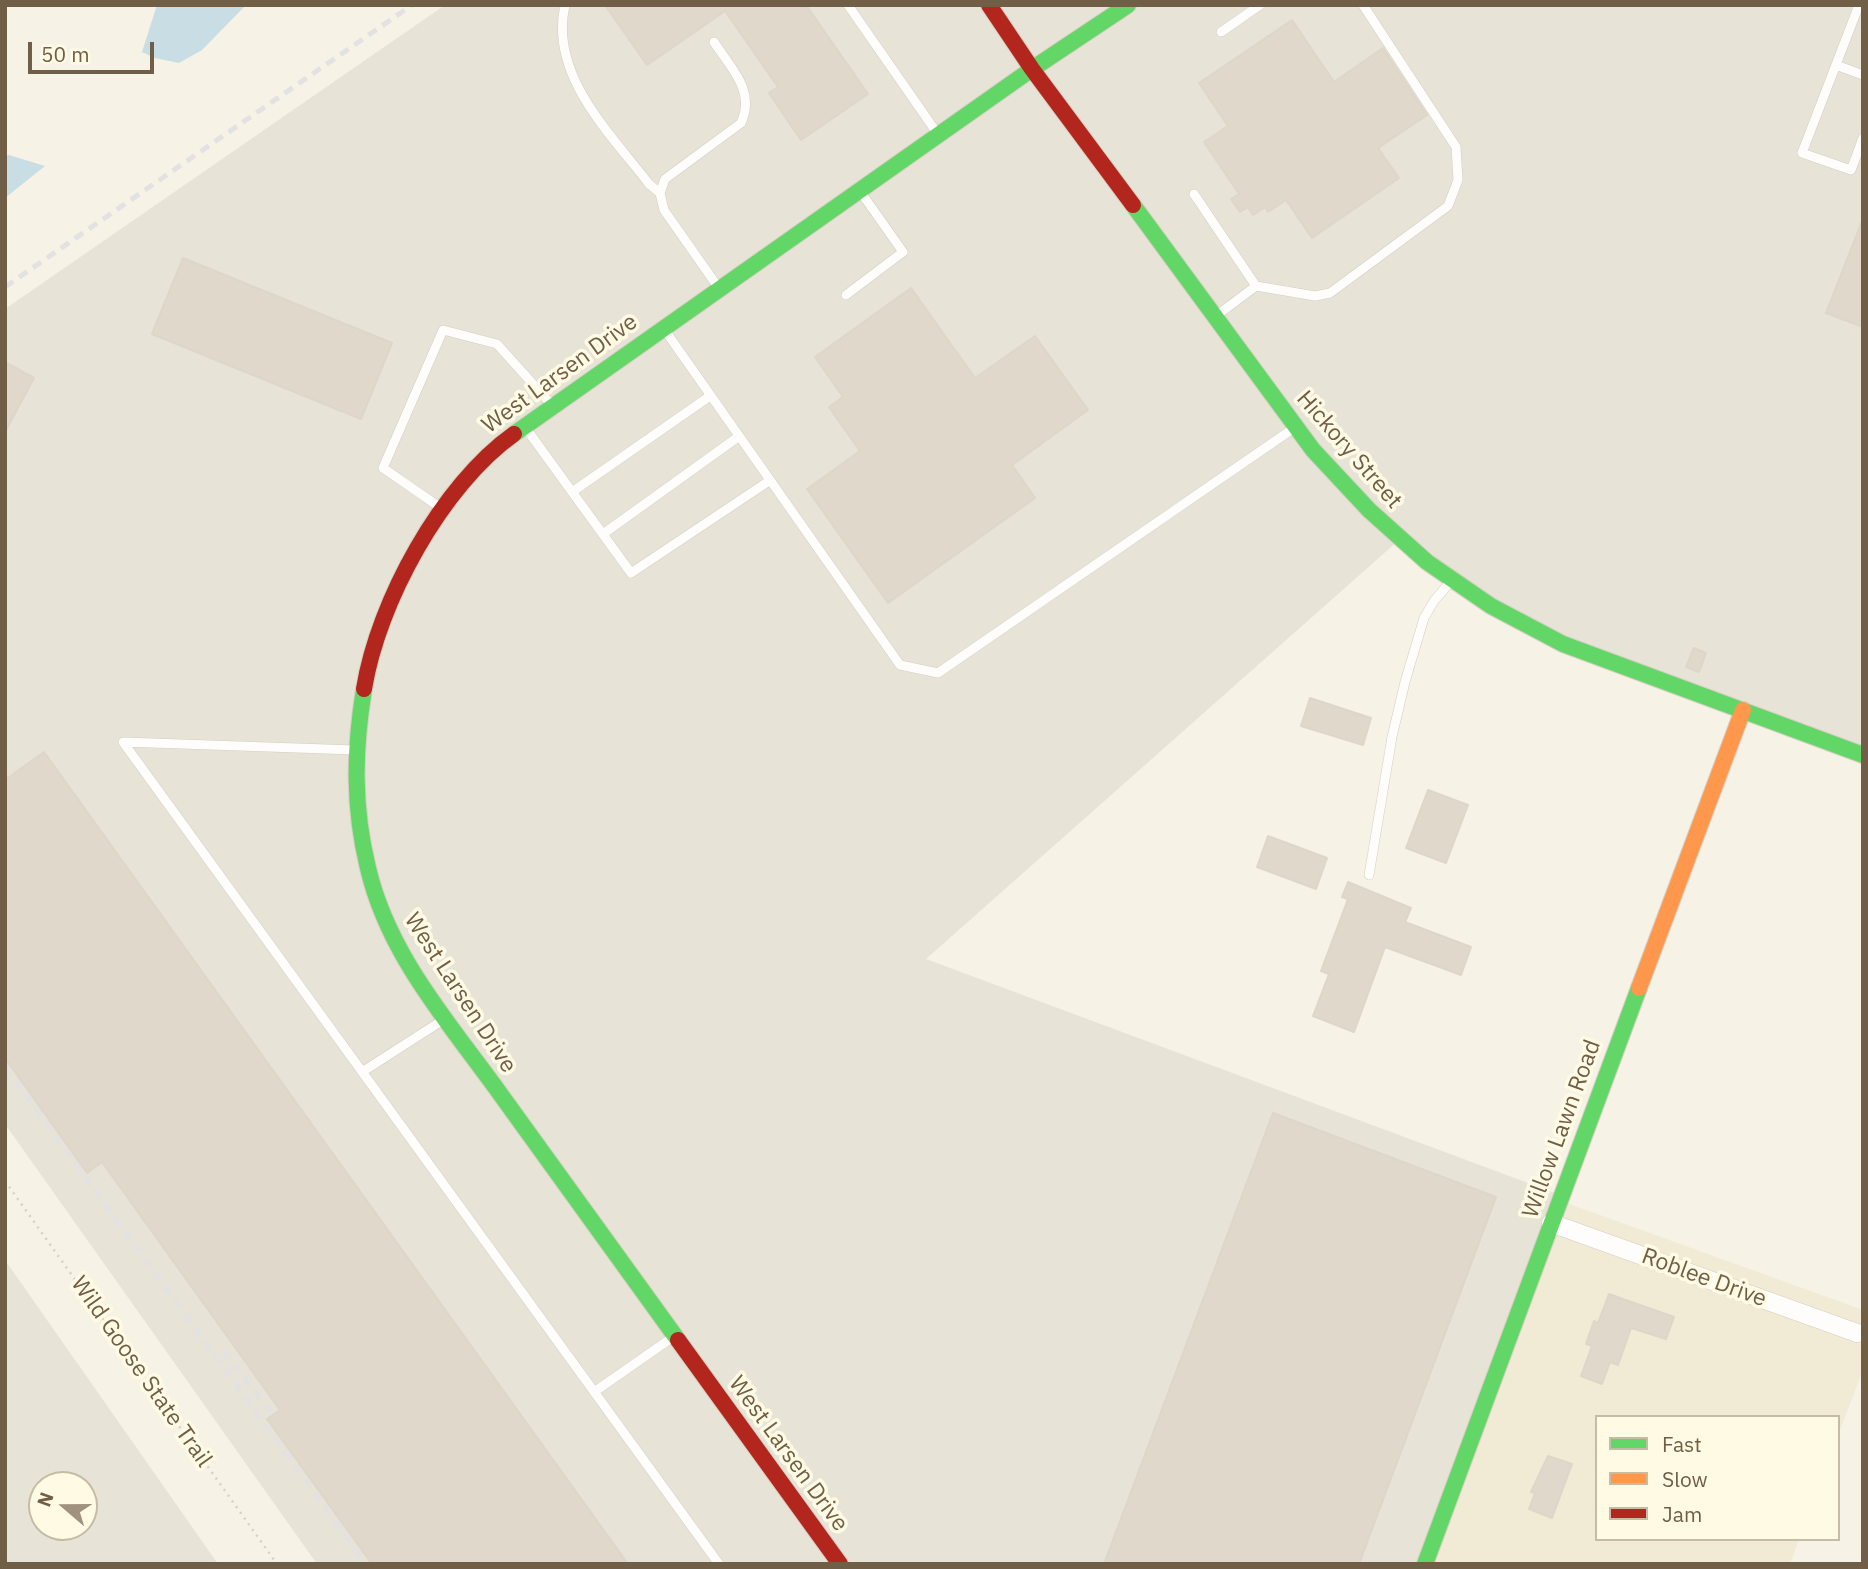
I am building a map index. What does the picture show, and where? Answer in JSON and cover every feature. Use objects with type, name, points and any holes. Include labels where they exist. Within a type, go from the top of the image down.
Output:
[{"type":"street","name":"Hickory Street","points":[[989,5],[1032,69],[1296,427],[1330,471],[1399,540],[1451,580],[1506,616],[1563,644],[1863,755]]},
{"type":"street","name":"West Larsen Drive","points":[[840,1564],[446,1019],[393,938],[374,891],[358,814],[355,750],[364,676],[380,620],[404,566],[441,508],[483,460],[552,405],[938,134],[1128,5]]},
{"type":"street","name":"Willow Lawn Road","points":[[1425,1564],[1743,710]]},
{"type":"street","name":"Roblee Drive","points":[[1551,1223],[1857,1333]]},
{"type":"lane","points":[[565,5],[562,30],[564,51],[581,95],[649,184],[660,193]]},
{"type":"lane","points":[[848,5],[938,134]]},
{"type":"lane","points":[[1221,32],[1260,5]]},
{"type":"lane","points":[[1214,317],[1256,286],[1315,296],[1330,293],[1448,206],[1458,180],[1457,146],[1363,5]]},
{"type":"lane","points":[[1858,5],[1802,153],[1851,170],[1863,138]]},
{"type":"lane","points":[[714,42],[743,85],[746,112],[741,123],[665,179],[660,193],[664,210],[719,289]]},
{"type":"lane","points":[[1836,65],[1863,75]]},
{"type":"lane","points":[[846,295],[903,252],[859,190]]},
{"type":"lane","points":[[1195,194],[1256,286]]},
{"type":"lane","points":[[663,328],[900,665],[938,673],[1296,427]]},
{"type":"lane","points":[[441,508],[383,468],[443,330],[497,344],[552,405]]},
{"type":"lane","points":[[572,492],[710,396]]},
{"type":"lane","points":[[524,426],[631,572],[769,481]]},
{"type":"lane","points":[[603,534],[738,437]]},
{"type":"lane","points":[[1369,875],[1392,737],[1405,682],[1424,618],[1451,580]]},
{"type":"lane","points":[[355,750],[122,742],[719,1564]]},
{"type":"lane","points":[[362,1072],[446,1019]]},
{"type":"lane","points":[[594,1392],[674,1336]]},
{"type":"path","name":"Wild Goose State Trail","points":[[5,1181],[277,1564]]},
{"type":"shaded area","points":[[445,5],[1863,5],[1863,755],[1563,644],[1399,540],[926,959],[1563,1196],[1425,1564],[317,1564],[5,1124],[5,309]]},
{"type":"shaded area","points":[[1561,1201],[1863,1310],[1863,1370],[1840,1430],[1840,1415],[1595,1415],[1595,1541],[1798,1541],[1790,1564],[1425,1564]]},
{"type":"shaded area","points":[[5,1260],[218,1564],[5,1564]]},
{"type":"water","points":[[157,5],[246,5],[202,50],[179,63],[142,52]]},
{"type":"water","points":[[5,156],[45,166],[5,198]]},
{"type":"building","points":[[605,5],[806,5],[868,94],[801,140],[769,93],[778,87],[725,11],[647,65]]},
{"type":"building","points":[[1292,20],[1334,82],[1383,48],[1427,115],[1378,148],[1399,178],[1312,238],[1286,200],[1268,212],[1265,207],[1253,215],[1248,207],[1240,212],[1231,199],[1239,194],[1204,142],[1228,126],[1199,83]]},
{"type":"building","points":[[1863,222],[1863,327],[1826,313]]},
{"type":"building","points":[[183,258],[392,343],[361,419],[152,334]]},
{"type":"building","points":[[911,288],[975,378],[1035,336],[1088,410],[1012,465],[1035,498],[888,603],[807,489],[860,451],[829,407],[843,397],[815,357]]},
{"type":"building","points":[[5,362],[34,378],[5,432]]},
{"type":"building","points":[[1694,648],[1706,653],[1699,672],[1686,667]]},
{"type":"building","points":[[1310,698],[1371,718],[1363,745],[1301,726]]},
{"type":"building","points":[[44,752],[628,1564],[372,1564],[267,1419],[280,1410],[102,1162],[87,1173],[5,1058],[5,780]]},
{"type":"building","points":[[1428,790],[1468,805],[1446,863],[1406,848]]},
{"type":"building","points":[[1268,836],[1327,858],[1316,889],[1257,867]]},
{"type":"building","points":[[1348,882],[1411,908],[1405,922],[1471,947],[1461,975],[1385,947],[1354,1032],[1313,1016],[1329,974],[1321,971],[1348,899],[1342,897]]},
{"type":"building","points":[[1273,1113],[1496,1197],[1359,1564],[1104,1564]]},
{"type":"building","points":[[1609,1294],[1674,1317],[1666,1339],[1631,1328],[1618,1365],[1610,1362],[1602,1384],[1581,1376],[1592,1346],[1586,1344],[1594,1321],[1598,1323]]},
{"type":"building","points":[[1548,1456],[1572,1464],[1552,1518],[1529,1509],[1535,1493],[1531,1492]]},
{"type":"railway","points":[[5,287],[412,5]]},
{"type":"railway","points":[[5,1066],[366,1564]]},
{"type":"railway","points":[[223,1351],[272,1413]]},
{"type":"traffic: fast","points":[[514,434],[1032,69],[1128,5]]},
{"type":"traffic: fast","points":[[1133,205],[1313,450],[1369,510],[1427,562],[1491,606],[1563,644],[1863,755]]},
{"type":"traffic: fast","points":[[364,689],[357,757],[360,823],[368,868],[377,900],[390,930],[405,959],[442,1015],[678,1340]]},
{"type":"traffic: fast","points":[[1425,1564],[1639,988]]},
{"type":"traffic: slow","points":[[1639,988],[1743,710]]},
{"type":"traffic: jam","points":[[989,5],[1032,69],[1133,205]]},
{"type":"traffic: jam","points":[[364,689],[383,620],[417,548],[462,483],[487,456],[514,434]]},
{"type":"traffic: jam","points":[[678,1340],[840,1564]]}]
